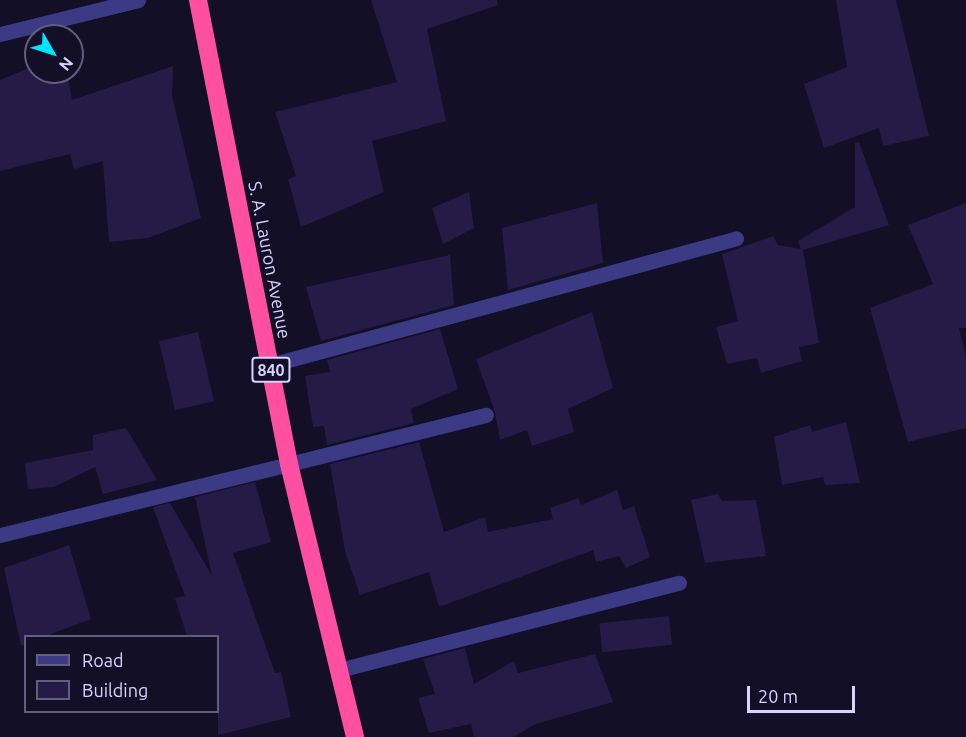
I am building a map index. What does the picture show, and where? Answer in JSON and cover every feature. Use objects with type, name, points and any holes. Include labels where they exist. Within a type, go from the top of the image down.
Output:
[{"type":"highway","name":"S. A. Lauron Avenue","points":[[198,0],[289,464],[355,737]]},
{"type":"street","points":[[0,34],[138,0]]},
{"type":"street","points":[[270,365],[736,238]]},
{"type":"street","points":[[0,535],[486,414]]},
{"type":"street","points":[[339,670],[679,583]]},
{"type":"building","points":[[371,0],[497,0],[498,5],[427,29],[446,121],[372,141],[384,192],[301,227],[288,179],[296,176],[275,112],[397,82]]},
{"type":"building","points":[[836,0],[896,0],[929,136],[883,146],[879,128],[824,148],[804,84],[847,67]]},
{"type":"building","points":[[173,66],[172,96],[201,218],[148,238],[109,242],[103,161],[74,169],[70,154],[0,171],[0,80],[24,70],[24,84],[69,84],[72,100]]},
{"type":"building","points":[[859,142],[889,225],[803,250],[819,343],[799,347],[802,361],[761,373],[757,358],[727,364],[716,327],[738,321],[722,254],[773,236],[778,245],[801,249],[798,241],[855,207],[855,143]]},
{"type":"building","points":[[469,192],[474,228],[443,244],[432,208]]},
{"type":"building","points":[[597,203],[603,263],[508,290],[502,228]]},
{"type":"building","points":[[966,203],[966,328],[959,328],[966,357],[966,428],[908,442],[870,308],[933,284],[908,225]]},
{"type":"building","points":[[450,255],[454,305],[321,341],[306,287]]},
{"type":"building","points":[[592,312],[613,388],[568,409],[574,432],[532,446],[527,430],[500,440],[495,412],[476,359]]},
{"type":"building","points":[[440,329],[458,389],[411,409],[414,423],[327,445],[324,426],[313,427],[305,376],[330,372],[327,360]]},
{"type":"building","points":[[198,332],[214,401],[175,410],[159,341]]},
{"type":"building","points":[[846,422],[860,483],[825,485],[823,477],[782,485],[774,437],[810,425],[812,432]]},
{"type":"building","points":[[126,428],[157,480],[103,494],[95,467],[54,487],[28,489],[25,463],[93,450],[93,435]]},
{"type":"building","points":[[419,442],[444,532],[485,517],[488,532],[553,519],[550,508],[578,498],[581,505],[617,490],[623,510],[634,506],[650,557],[626,568],[619,556],[596,562],[593,550],[439,607],[429,572],[360,595],[345,551],[330,464]]},
{"type":"building","points":[[255,482],[271,542],[233,553],[275,673],[281,672],[291,717],[218,735],[219,635],[187,635],[175,598],[185,596],[153,507],[170,503],[212,576],[195,497]]},
{"type":"building","points":[[718,494],[722,501],[756,500],[766,556],[705,563],[691,500]]},
{"type":"building","points":[[69,545],[91,619],[49,635],[24,635],[24,645],[21,646],[4,568]]},
{"type":"building","points":[[669,616],[672,645],[602,652],[599,623]]},
{"type":"building","points":[[465,648],[474,684],[514,661],[518,673],[595,654],[613,702],[536,724],[513,737],[474,737],[471,724],[429,733],[418,698],[435,694],[423,659]]}]
